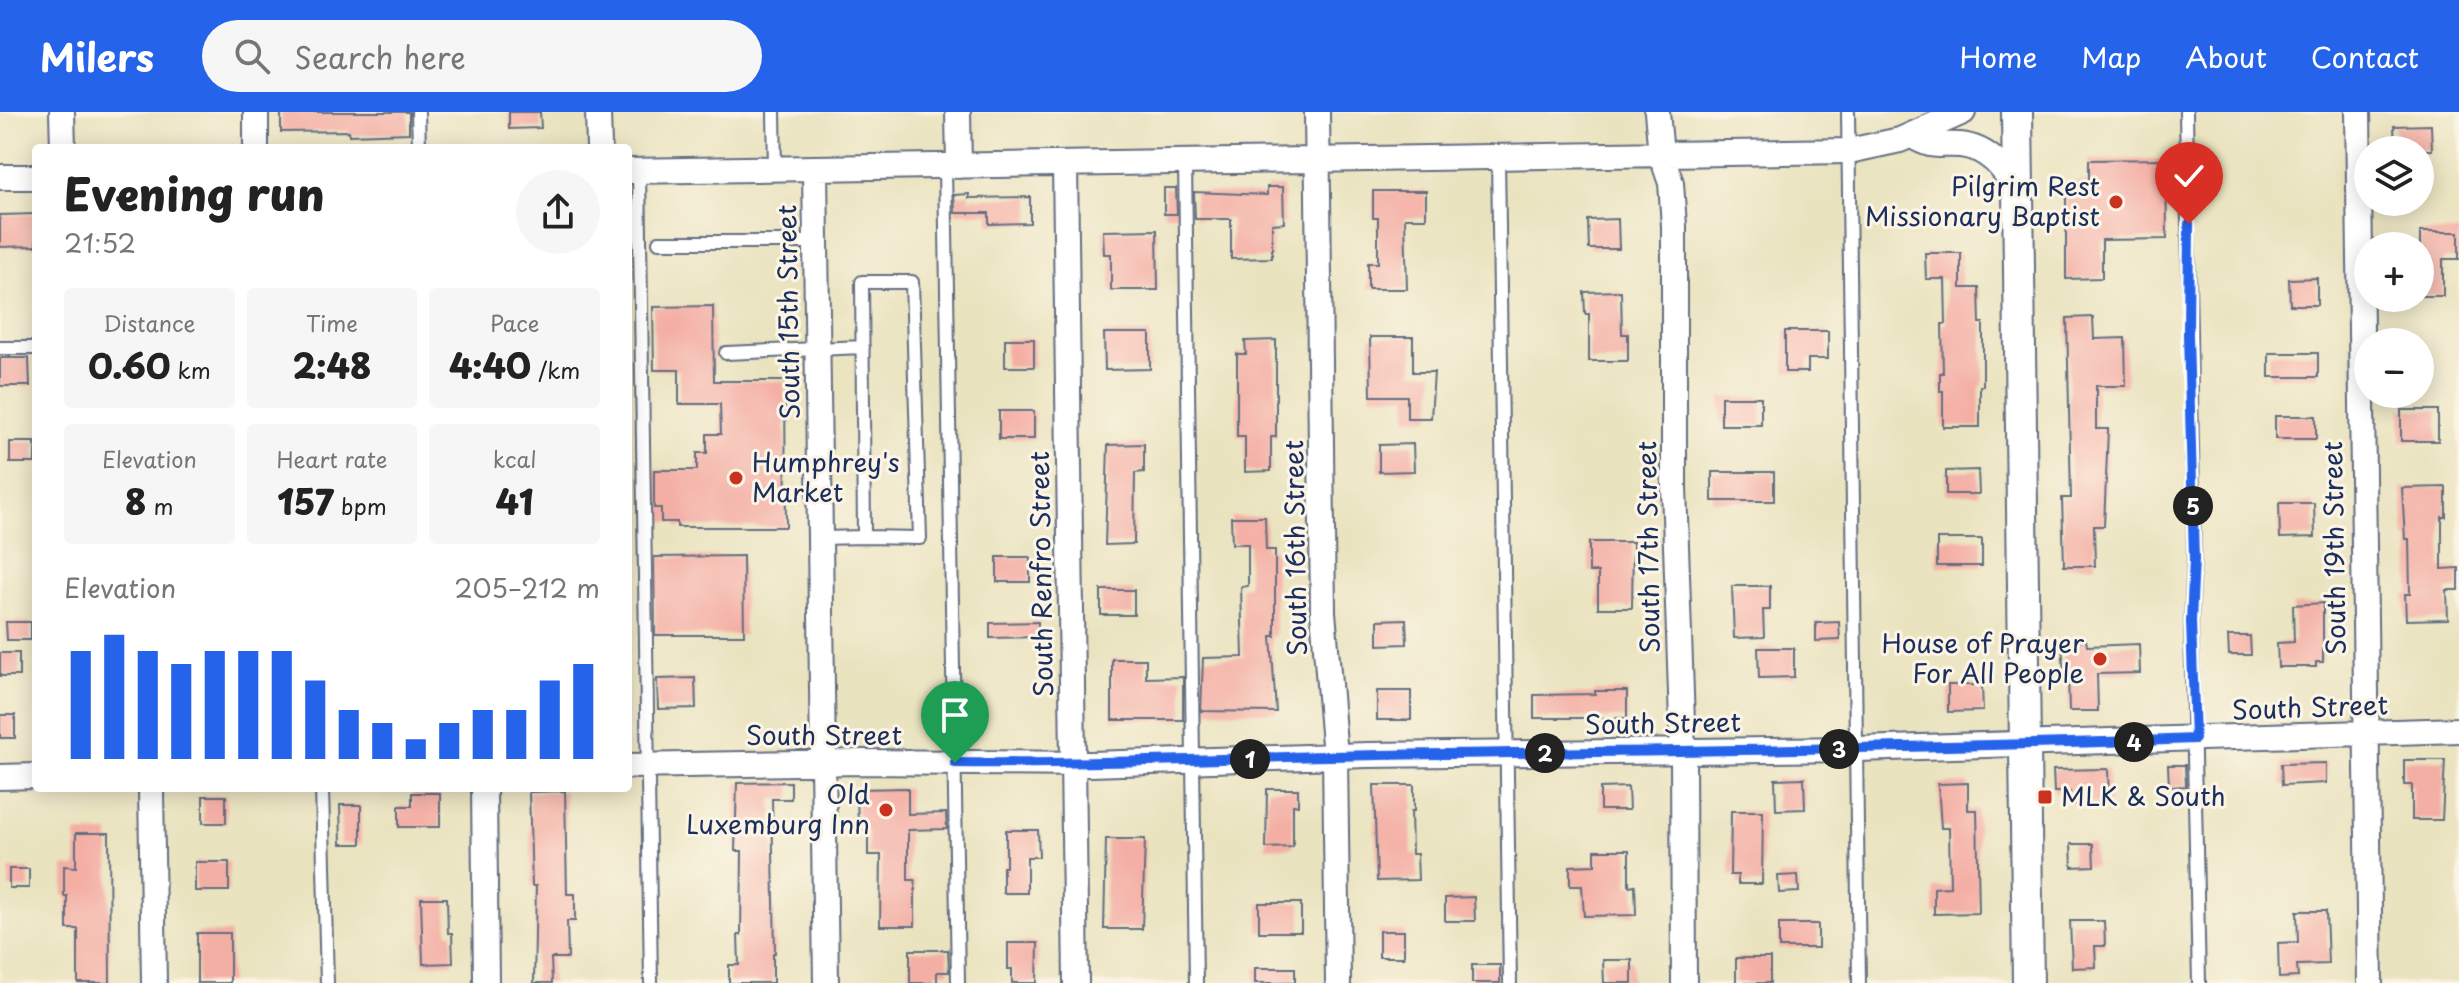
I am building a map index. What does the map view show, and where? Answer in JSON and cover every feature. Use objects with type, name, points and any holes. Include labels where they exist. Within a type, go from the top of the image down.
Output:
[{"type":"street","points":[[62,112],[63,144]]},
{"type":"street","points":[[256,112],[256,144]]},
{"type":"street","points":[[598,112],[599,144]]},
{"type":"street","points":[[952,166],[958,112]]},
{"type":"street","name":"South 16th Street","points":[[1317,112],[1323,612],[1335,756],[1338,983]]},
{"type":"street","name":"South 17th Street","points":[[1657,112],[1661,154],[1670,179],[1674,226],[1674,487],[1683,752],[1684,983]]},
{"type":"street","points":[[633,171],[1849,151],[1912,136],[1963,112]]},
{"type":"street","points":[[2017,112],[2028,983]]},
{"type":"street","name":"South 19th Street","points":[[2358,112],[2370,983]]},
{"type":"street","points":[[1912,136],[1929,146],[1958,145],[1987,154],[2000,164],[2017,190]]},
{"type":"street","name":"South Renfro Street","points":[[1065,164],[1076,983]]},
{"type":"street","name":"South 15th Street","points":[[815,168],[826,983]]},
{"type":"street","points":[[0,177],[32,177]]},
{"type":"street","name":"South Street","points":[[638,766],[1073,764],[1335,756],[1857,749],[2459,730]]},
{"type":"street","points":[[0,777],[32,776]]},
{"type":"street","points":[[151,792],[154,983]]},
{"type":"street","points":[[484,792],[486,983]]},
{"type":"lane","points":[[418,112],[419,144]]},
{"type":"lane","points":[[774,112],[775,169]]},
{"type":"lane","points":[[1848,112],[1859,983]]},
{"type":"lane","points":[[2186,112],[2194,559],[2191,621],[2199,983]]},
{"type":"lane","points":[[1498,157],[1510,983]]},
{"type":"lane","points":[[1185,163],[1196,983]]},
{"type":"lane","points":[[952,166],[958,983]]},
{"type":"lane","points":[[633,171],[638,766],[651,983]]},
{"type":"lane","points":[[659,242],[816,242]]},
{"type":"lane","points":[[821,538],[920,538],[912,282],[862,282],[864,537]]},
{"type":"lane","points":[[726,353],[863,347]]},
{"type":"lane","points":[[0,348],[32,348]]},
{"type":"lane","points":[[322,792],[327,983]]},
{"type":"building","points":[[281,112],[409,112],[409,133],[349,135],[349,131],[281,132]]},
{"type":"building","points":[[509,112],[540,112],[541,128],[509,129]]},
{"type":"building","points":[[2431,125],[2431,136],[2394,136],[2394,126]]},
{"type":"building","points":[[2166,159],[2167,239],[2102,240],[2102,278],[2066,279],[2066,182],[2089,182],[2089,160]]},
{"type":"building","points":[[1267,187],[1283,187],[1284,223],[1272,224],[1272,258],[1231,259],[1231,219],[1195,219],[1194,192],[1267,195]]},
{"type":"building","points":[[1164,188],[1176,188],[1177,214],[1164,214]]},
{"type":"building","points":[[1373,191],[1426,191],[1426,218],[1405,218],[1407,289],[1368,289],[1368,263],[1378,263],[1378,218],[1373,218]]},
{"type":"building","points":[[969,194],[969,198],[1030,197],[1030,223],[989,224],[989,213],[955,213],[954,195]]},
{"type":"building","points":[[32,214],[32,246],[0,247],[0,215]]},
{"type":"building","points":[[1618,219],[1619,249],[1589,249],[1588,220]]},
{"type":"building","points":[[1157,230],[1158,290],[1111,290],[1111,254],[1104,254],[1103,231]]},
{"type":"building","points":[[2434,232],[2459,232],[2459,259],[2443,259],[2443,296],[2434,296]]},
{"type":"building","points":[[1925,253],[1961,253],[1961,288],[1979,288],[1980,323],[1983,323],[1980,427],[1943,427],[1940,373],[1943,373],[1942,324],[1946,324],[1945,279],[1926,279]]},
{"type":"building","points":[[2317,278],[2317,305],[2290,305],[2289,279]]},
{"type":"building","points":[[1621,291],[1622,334],[1628,334],[1628,361],[1589,361],[1589,314],[1585,314],[1584,292]]},
{"type":"building","points":[[713,306],[714,381],[785,381],[786,527],[677,527],[677,522],[661,522],[661,508],[654,508],[654,470],[697,470],[697,453],[707,453],[707,434],[721,434],[720,404],[679,404],[679,370],[654,370],[653,307]]},
{"type":"building","points":[[2093,317],[2094,339],[2125,338],[2126,386],[2096,386],[2096,429],[2108,429],[2104,526],[2094,526],[2095,566],[2064,566],[2062,498],[2071,498],[2067,318]]},
{"type":"building","points":[[1785,331],[1828,331],[1828,359],[1808,359],[1808,372],[1785,372]]},
{"type":"building","points":[[1104,333],[1150,333],[1150,369],[1105,370]]},
{"type":"building","points":[[1370,337],[1413,337],[1413,372],[1434,372],[1431,418],[1407,418],[1407,396],[1371,396]]},
{"type":"building","points":[[1005,339],[1034,339],[1034,367],[1005,367]]},
{"type":"building","points":[[1276,340],[1276,437],[1271,437],[1271,471],[1245,472],[1245,437],[1237,437],[1237,354],[1246,354],[1245,341]]},
{"type":"building","points":[[2269,353],[2318,353],[2318,377],[2269,377]]},
{"type":"building","points":[[0,358],[29,358],[30,386],[0,386]]},
{"type":"building","points":[[1721,397],[1761,397],[1761,425],[1721,425]]},
{"type":"building","points":[[2401,410],[2438,410],[2438,441],[2401,441]]},
{"type":"building","points":[[999,411],[1034,411],[1034,439],[999,439]]},
{"type":"building","points":[[2275,416],[2316,416],[2316,439],[2275,439]]},
{"type":"building","points":[[10,442],[32,442],[32,463],[10,463]]},
{"type":"building","points":[[1144,444],[1144,472],[1135,473],[1134,544],[1105,545],[1108,445]]},
{"type":"building","points":[[1413,444],[1414,471],[1379,472],[1379,445]]},
{"type":"building","points":[[1978,470],[1979,494],[1946,494],[1946,471]]},
{"type":"building","points":[[1712,472],[1774,472],[1774,501],[1712,501]]},
{"type":"building","points":[[2446,487],[2446,517],[2442,517],[2442,569],[2459,568],[2459,590],[2447,590],[2448,619],[2406,620],[2405,594],[2410,594],[2409,539],[2405,539],[2402,488]]},
{"type":"building","points":[[2279,503],[2314,503],[2315,537],[2280,538]]},
{"type":"building","points":[[1231,517],[1265,517],[1266,550],[1275,550],[1275,636],[1271,636],[1276,712],[1201,711],[1203,658],[1243,657],[1241,587],[1248,586],[1248,544],[1232,544]]},
{"type":"building","points":[[1937,539],[1982,539],[1982,566],[1937,566]]},
{"type":"building","points":[[1589,542],[1633,542],[1632,608],[1598,608],[1598,572],[1589,572]]},
{"type":"building","points":[[743,556],[744,635],[655,635],[654,557]]},
{"type":"building","points":[[997,557],[1030,557],[1030,582],[997,582]]},
{"type":"building","points":[[1732,586],[1770,586],[1770,610],[1763,610],[1764,637],[1734,638]]},
{"type":"building","points":[[1101,590],[1134,590],[1134,615],[1101,615]]},
{"type":"building","points":[[2323,603],[2323,662],[2316,662],[2316,667],[2278,667],[2277,643],[2294,642],[2293,605]]},
{"type":"building","points":[[1406,619],[1407,644],[1378,645],[1378,620]]},
{"type":"building","points":[[6,622],[31,622],[31,640],[7,640]]},
{"type":"building","points":[[1038,622],[1038,637],[990,638],[990,623]]},
{"type":"building","points":[[1839,622],[1840,640],[1816,641],[1816,623]]},
{"type":"building","points":[[2228,636],[2250,636],[2251,655],[2229,655]]},
{"type":"building","points":[[2086,640],[2087,646],[2139,644],[2140,673],[2097,674],[2098,711],[2069,711],[2068,675],[2064,676],[2062,641]]},
{"type":"building","points":[[1758,648],[1794,648],[1794,677],[1759,678]]},
{"type":"building","points":[[0,653],[19,653],[19,676],[0,676]]},
{"type":"building","points":[[1112,659],[1146,659],[1146,678],[1183,677],[1183,720],[1112,720]]},
{"type":"building","points":[[695,678],[696,708],[658,709],[657,679]]},
{"type":"building","points":[[1948,685],[1982,685],[1983,711],[1948,712]]},
{"type":"building","points":[[1377,691],[1411,691],[1411,720],[1377,720]]},
{"type":"building","points":[[1595,691],[1627,691],[1627,718],[1534,718],[1534,695],[1595,694]]},
{"type":"building","points":[[0,715],[15,715],[15,738],[0,738]]},
{"type":"building","points":[[2404,760],[2445,760],[2442,820],[2412,820],[2412,785],[2404,785]]},
{"type":"building","points":[[2326,763],[2326,783],[2282,785],[2281,764]]},
{"type":"building","points":[[2168,765],[2185,765],[2186,786],[2169,787]]},
{"type":"building","points":[[2108,769],[2109,803],[2070,804],[2070,792],[2054,792],[2053,770]]},
{"type":"building","points":[[1804,778],[1805,809],[1776,810],[1775,779]]},
{"type":"building","points":[[791,782],[791,799],[772,799],[773,983],[729,983],[729,965],[739,965],[738,935],[741,935],[742,851],[735,851],[737,783]]},
{"type":"building","points":[[1968,783],[1968,810],[1977,810],[1979,913],[1934,914],[1934,888],[1950,887],[1949,828],[1941,828],[1938,784]]},
{"type":"building","points":[[1374,785],[1414,785],[1412,854],[1417,854],[1418,880],[1377,881]]},
{"type":"building","points":[[1628,787],[1629,810],[1600,810],[1600,788]]},
{"type":"building","points":[[908,788],[908,814],[946,813],[947,829],[908,830],[908,880],[915,880],[915,926],[880,926],[881,855],[868,855],[868,830],[858,830],[857,789]]},
{"type":"building","points":[[1267,789],[1298,789],[1298,805],[1293,805],[1293,847],[1266,848]]},
{"type":"building","points":[[529,792],[565,792],[567,894],[575,894],[575,921],[567,921],[568,958],[551,958],[552,983],[534,983],[536,886],[532,886]]},
{"type":"building","points":[[412,793],[440,793],[440,827],[399,827],[399,806],[412,806]]},
{"type":"building","points":[[203,796],[226,796],[226,823],[203,823]]},
{"type":"building","points":[[340,805],[361,805],[361,844],[341,844]]},
{"type":"building","points":[[1731,811],[1763,811],[1762,884],[1738,884],[1738,875],[1730,875]]},
{"type":"building","points":[[1006,830],[1038,830],[1039,857],[1027,857],[1027,893],[1003,893]]},
{"type":"building","points":[[76,833],[109,833],[110,983],[78,983],[78,929],[67,929],[67,896],[64,896],[64,866],[76,867]]},
{"type":"building","points":[[1106,839],[1145,839],[1142,929],[1104,929]]},
{"type":"building","points":[[2071,844],[2093,844],[2094,866],[2072,867]]},
{"type":"building","points":[[1595,850],[1629,850],[1629,886],[1635,885],[1636,915],[1584,916],[1582,886],[1570,886],[1570,866],[1595,865]]},
{"type":"building","points":[[195,862],[229,862],[229,891],[195,891]]},
{"type":"building","points":[[9,869],[29,869],[29,888],[9,888]]},
{"type":"building","points":[[1798,875],[1799,892],[1779,893],[1778,876]]},
{"type":"building","points":[[1474,897],[1475,921],[1445,921],[1445,898]]},
{"type":"building","points":[[421,898],[447,898],[453,963],[423,964]]},
{"type":"building","points":[[1259,903],[1301,903],[1301,932],[1259,932]]},
{"type":"building","points":[[2297,911],[2326,911],[2328,964],[2297,965],[2298,977],[2279,978],[2278,943],[2298,942]]},
{"type":"building","points":[[2070,921],[2104,921],[2105,946],[2095,946],[2096,967],[2072,968]]},
{"type":"building","points":[[1779,924],[1818,924],[1818,948],[1779,948]]},
{"type":"building","points":[[1379,931],[1404,931],[1404,957],[1379,957]]},
{"type":"building","points":[[197,933],[230,933],[230,983],[197,983]]},
{"type":"building","points":[[1008,943],[1038,943],[1037,983],[1012,983],[1012,969],[1008,969]]},
{"type":"building","points":[[910,950],[948,950],[949,972],[937,972],[937,983],[910,983]]},
{"type":"building","points":[[1736,958],[1770,958],[1770,983],[1736,983]]},
{"type":"building","points":[[1603,960],[1632,960],[1632,983],[1604,983]]},
{"type":"building","points":[[1472,965],[1500,965],[1500,983],[1472,983]]},
{"type":"building","points":[[1255,968],[1295,968],[1295,983],[1255,983]]},
{"type":"place","name":"Pilgrim Rest Missionary Baptist","points":[[2116,202]]},
{"type":"place","name":"Humphrey's Market","points":[[736,478]]},
{"type":"place","name":"House of Prayer For All People","points":[[2100,659]]},
{"type":"place","name":"MLK & South","points":[[2045,797]]},
{"type":"place","name":"Old Luxemburg Inn","points":[[886,810]]},
{"type":"route","points":[[955,763],[1091,764],[1306,756],[1653,753],[2195,739],[2191,621],[2194,559],[2188,335],[2189,224]]}]
